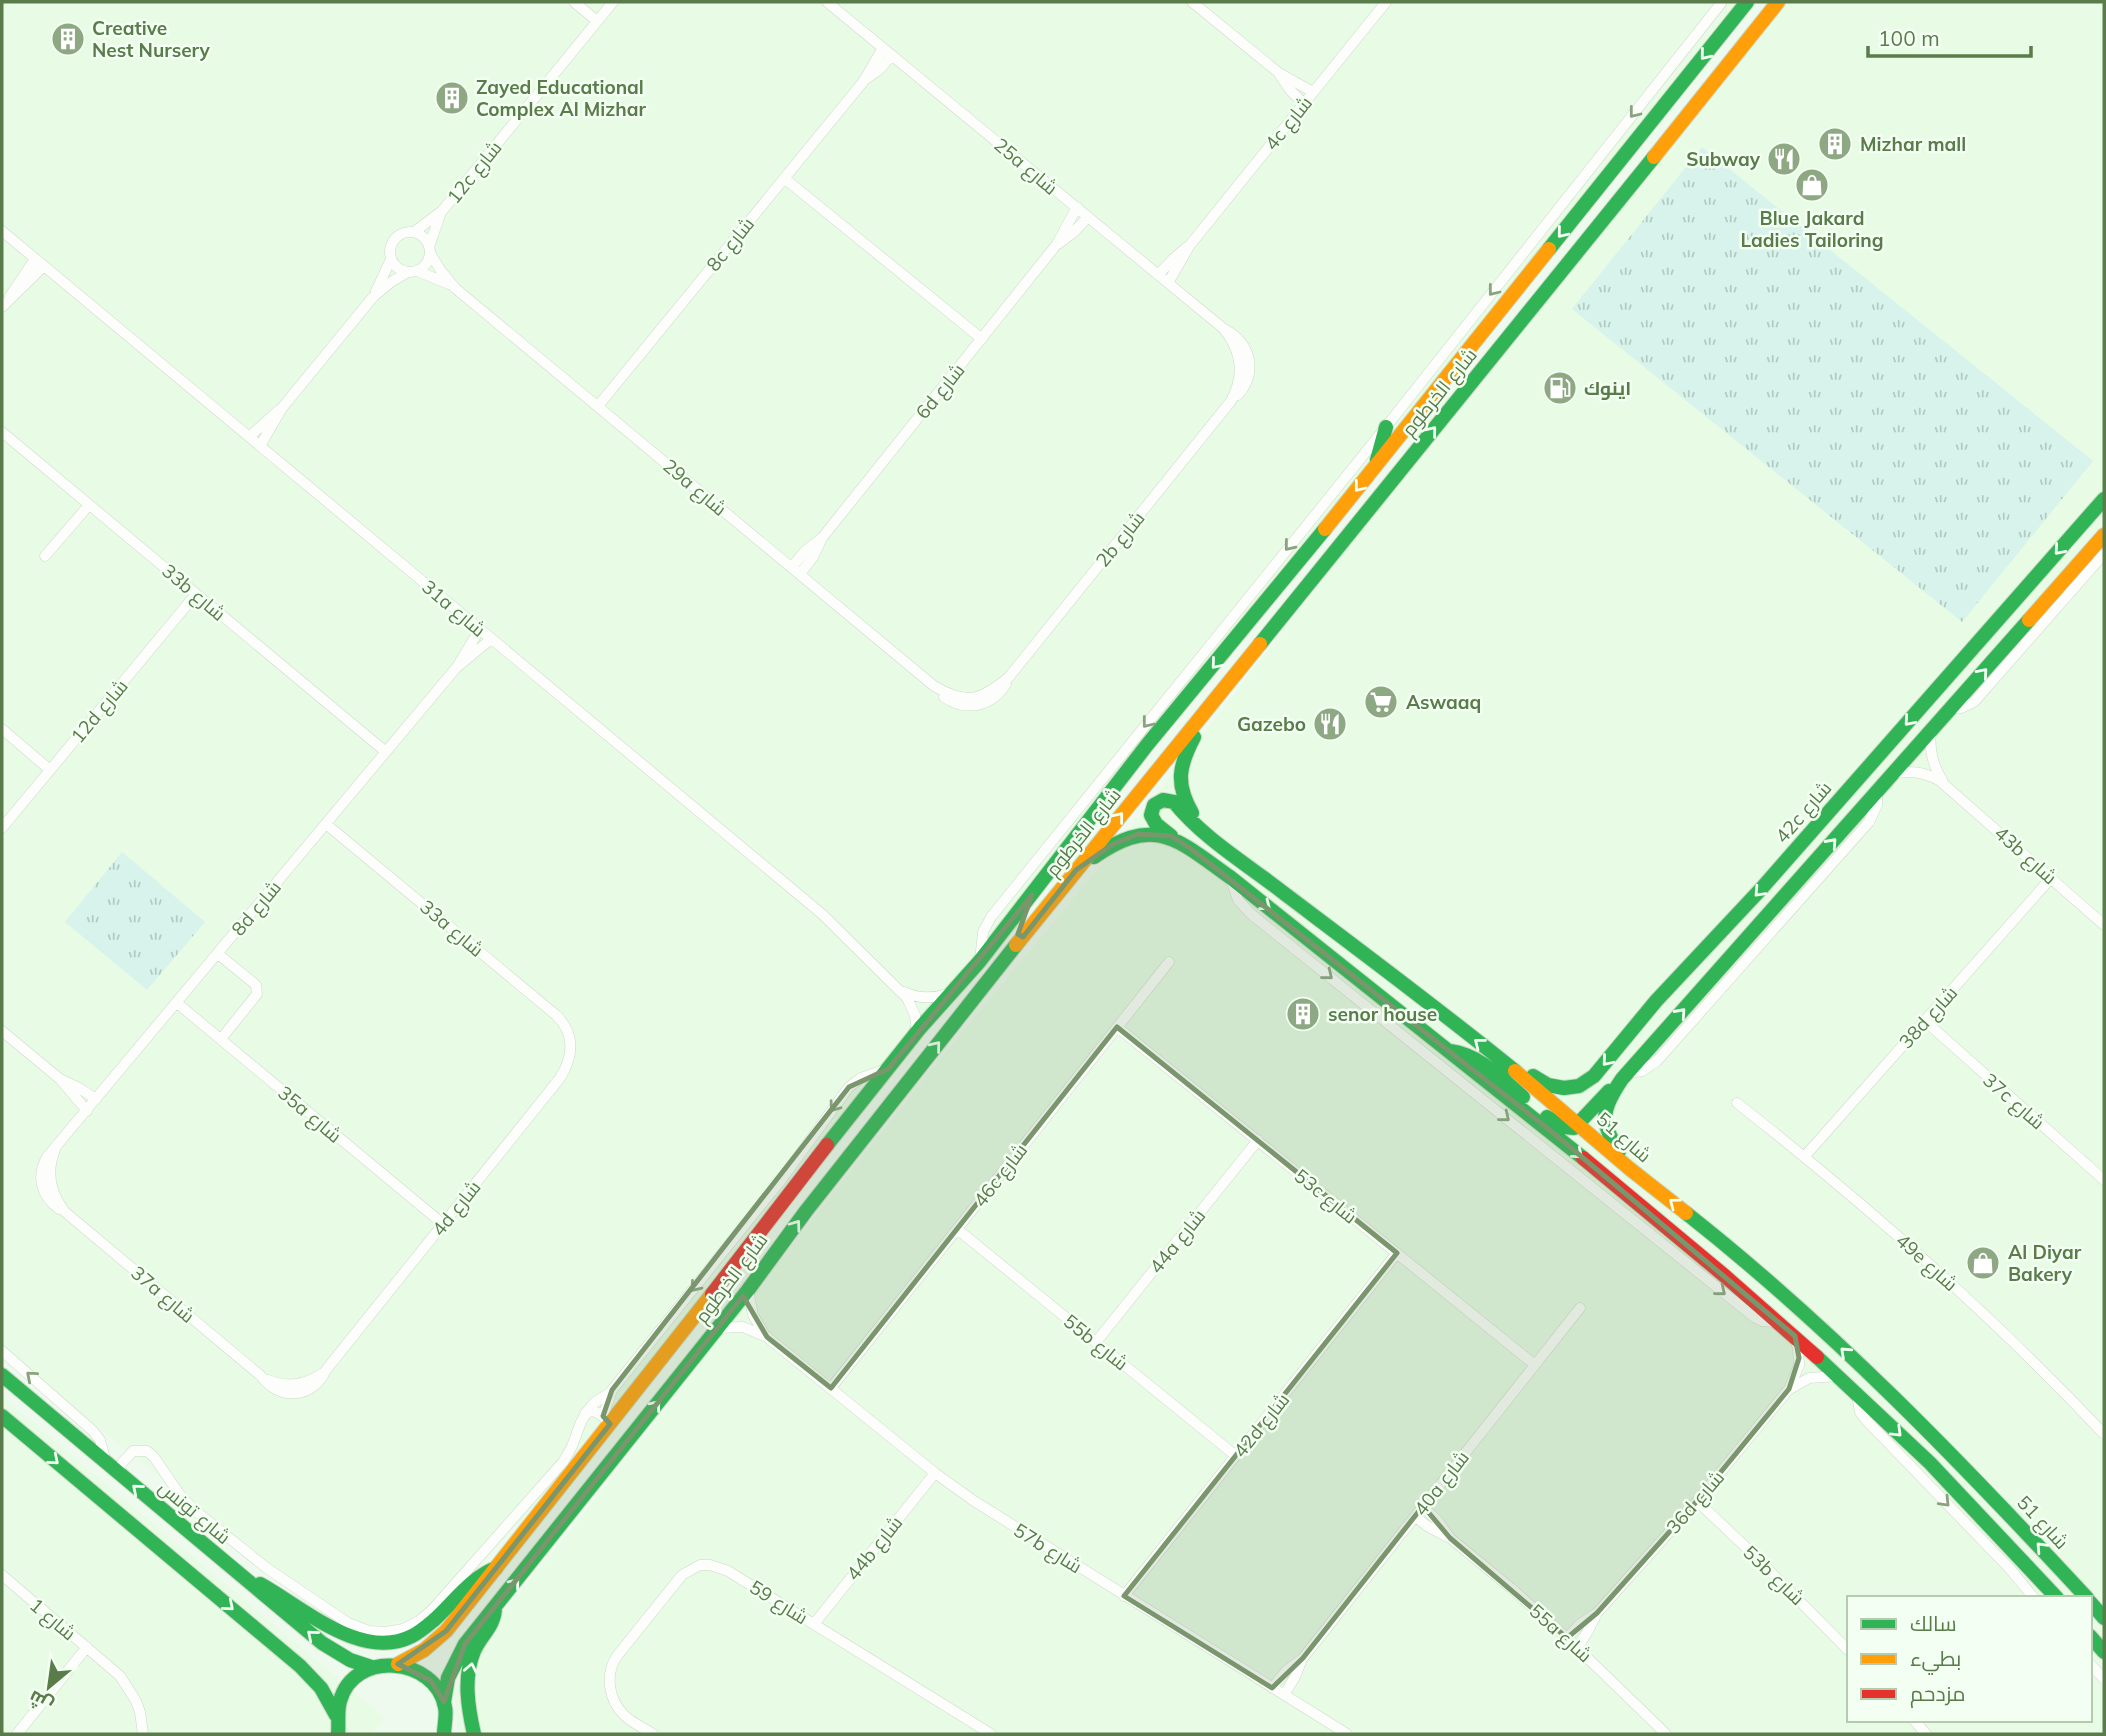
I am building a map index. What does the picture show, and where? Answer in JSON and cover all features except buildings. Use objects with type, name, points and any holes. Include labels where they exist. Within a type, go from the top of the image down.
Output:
[{"type":"main road","name":"شارع الخرطوم","points":[[398,1664],[416,1656],[439,1638],[496,1568],[607,1420],[917,1032],[979,962],[1147,745],[1339,513],[1747,2]]},
{"type":"main road","name":"شارع الخرطوم","points":[[445,1733],[444,1702],[448,1678],[459,1655],[495,1607],[748,1290],[818,1196],[1076,870],[1356,527],[1777,2]]},
{"type":"main road","points":[[1375,467],[1385,427]]},
{"type":"main road","name":"42c شارع","points":[[1507,1065],[1525,1069],[1541,1082],[1556,1088],[1580,1086],[1594,1076],[1656,1001],[1761,889],[2104,499]]},
{"type":"main road","points":[[1339,513],[1356,527]]},
{"type":"main road","points":[[1449,1051],[1459,1051],[1474,1057],[1559,1125],[1574,1128],[1656,1042],[2104,534]]},
{"type":"main road","name":"شارع 51","points":[[1207,711],[1181,762],[1180,779],[1185,802],[1210,839],[1507,1065],[1630,1169],[1716,1237],[1873,1377],[2005,1509],[2085,1596]]},
{"type":"main road","points":[[1210,839],[1190,822],[1174,802],[1163,800],[1154,805],[1151,815],[1156,824],[1230,877],[1551,1131],[1795,1336],[1919,1453],[2055,1596]]},
{"type":"main road","points":[[1076,870],[1105,848],[1126,838],[1138,834],[1171,836]]},
{"type":"main road","points":[[965,1011],[958,1003],[960,995],[1007,942],[1032,895]]},
{"type":"main road","points":[[1656,1001],[1655,1009],[1642,1031],[1644,1039],[1651,1043],[1656,1042]]},
{"type":"main road","points":[[1624,1076],[1606,1107],[1606,1128],[1609,1139],[1627,1160],[1630,1169]]},
{"type":"main road","name":"شارع تونس","points":[[2,1375],[331,1650],[371,1667]]},
{"type":"main road","points":[[2,1416],[300,1666],[321,1688],[335,1715],[338,1734]]},
{"type":"main road","points":[[243,1577],[280,1594],[350,1638],[378,1644],[400,1641],[419,1633],[476,1578],[496,1568]]},
{"type":"main road","points":[[2092,1604],[2104,1618]]},
{"type":"main road","points":[[474,1734],[469,1672],[476,1648],[494,1619],[495,1607]]},
{"type":"main road","points":[[2092,1638],[2104,1652]]},
{"type":"main road","points":[[335,1715],[346,1686],[357,1675],[371,1667],[384,1664],[410,1667],[431,1681],[444,1702]]},
{"type":"street","points":[[574,2],[597,21]]},
{"type":"street","name":"12c شارع","points":[[414,232],[442,211],[613,2]]},
{"type":"street","points":[[1192,2],[1279,73],[1313,92]]},
{"type":"street","name":"4c شارع","points":[[1168,283],[1190,245],[1386,2]]},
{"type":"street","points":[[979,962],[983,932],[991,917],[1722,2]]},
{"type":"street","name":"25a شارع","points":[[832,3],[1158,275],[1236,336],[1249,359],[1245,371]]},
{"type":"street","name":"8c شارع","points":[[598,406],[863,82],[883,48]]},
{"type":"street","name":"8c شارع","points":[[863,82],[879,70],[892,55]]},
{"type":"street","points":[[1279,73],[1290,90],[1304,104]]},
{"type":"street","points":[[784,178],[982,339]]},
{"type":"street","name":"6d شارع","points":[[800,575],[822,538],[1057,244],[1077,207]]},
{"type":"street","name":"12c شارع","points":[[430,250],[433,231],[442,211]]},
{"type":"street","name":"6d شارع","points":[[1057,244],[1074,232],[1088,217]]},
{"type":"street","name":"31a شارع","points":[[2,231],[822,914],[901,990],[912,1006],[917,1032]]},
{"type":"street","points":[[249,437],[282,408],[373,298],[391,282],[426,264],[430,250],[424,237],[414,232],[403,233],[395,238],[391,246],[391,259],[373,298]]},
{"type":"street","name":"4c شارع","points":[[1158,275],[1173,258],[1190,245]]},
{"type":"street","name":"29a شارع","points":[[430,250],[441,271],[455,288],[792,567],[943,696],[954,704],[974,702]]},
{"type":"street","points":[[5,303],[35,259]]},
{"type":"street","points":[[391,259],[397,268],[412,272]]},
{"type":"street","points":[[5,303],[44,266]]},
{"type":"street","name":"29a شارع","points":[[412,272],[436,278],[455,288]]},
{"type":"street","name":"2b شارع","points":[[974,702],[987,702],[998,695],[1009,677],[1244,388],[1245,371]]},
{"type":"street","points":[[260,446],[282,408]]},
{"type":"street","name":"33b شارع","points":[[2,432],[386,752]]},
{"type":"street","points":[[46,556],[89,505]]},
{"type":"street","name":"6d شارع","points":[[792,567],[805,551],[822,538]]},
{"type":"street","points":[[1952,707],[1961,708],[1974,702],[2104,554]]},
{"type":"street","name":"12d شارع","points":[[2,828],[196,593]]},
{"type":"street","name":"8d شارع","points":[[46,1182],[57,1147],[456,668],[480,629]]},
{"type":"street","name":"8d شارع","points":[[456,668],[491,639]]},
{"type":"street","points":[[2,729],[50,770]]},
{"type":"street","name":"43b شارع","points":[[1931,731],[1932,760],[1947,786]]},
{"type":"street","name":"43b شارع","points":[[1893,774],[1921,772],[1947,786],[2104,925]]},
{"type":"street","points":[[1624,1076],[1642,1071],[1657,1061],[1869,822],[1877,805],[1877,793]]},
{"type":"street","name":"33a شارع","points":[[326,824],[556,1015],[563,1022],[570,1038]]},
{"type":"street","points":[[1230,877],[1238,900],[1251,914],[1754,1317],[1762,1321],[1777,1322]]},
{"type":"street","name":"38d شارع","points":[[1805,1156],[2051,878]]},
{"type":"street","points":[[218,954],[256,985],[257,994],[221,1039]]},
{"type":"street","name":"46c شارع","points":[[831,1388],[1169,962]]},
{"type":"street","points":[[901,990],[910,995],[930,998],[950,993]]},
{"type":"street","name":"35a شارع","points":[[177,1003],[443,1224]]},
{"type":"street","name":"37c شارع","points":[[1925,1021],[2104,1180]]},
{"type":"street","name":"53c شارع","points":[[1118,1027],[1535,1365]]},
{"type":"street","points":[[2,1031],[60,1079],[96,1099]]},
{"type":"street","name":"4d شارع","points":[[297,1389],[308,1391],[317,1384],[560,1078],[568,1063],[570,1038]]},
{"type":"street","points":[[118,1473],[122,1463],[133,1451],[147,1451],[187,1503],[268,1569],[348,1623],[369,1631],[386,1632],[403,1629],[419,1621],[432,1610],[563,1462],[574,1442],[582,1417],[594,1403],[612,1390],[780,1181],[849,1087],[861,1078],[888,1069]]},
{"type":"street","points":[[60,1079],[87,1111]]},
{"type":"street","name":"49e شارع","points":[[1738,1103],[1805,1156],[1964,1294],[2104,1434]]},
{"type":"street","name":"44a شارع","points":[[1097,1342],[1258,1140]]},
{"type":"street","name":"37a شارع","points":[[46,1182],[50,1202],[261,1376],[297,1389]]},
{"type":"street","name":"55b شارع","points":[[957,1229],[1236,1456]]},
{"type":"street","name":"42d شارع","points":[[1124,1596],[1397,1253]]},
{"type":"street","name":"57b شارع","points":[[748,1290],[753,1315],[766,1337]]},
{"type":"street","name":"40a شارع","points":[[1272,1688],[1286,1671],[1303,1658],[1580,1308]]},
{"type":"street","name":"57b شارع","points":[[718,1328],[743,1327],[766,1337],[935,1473],[974,1501],[1347,1734]]},
{"type":"street","name":"36d شارع","points":[[1567,1638],[1580,1624],[1597,1613],[1697,1502],[1789,1389],[1799,1365],[1795,1336]]},
{"type":"street","points":[[2,1351],[93,1431],[100,1440],[106,1462]]},
{"type":"street","points":[[1789,1389],[1809,1378],[1838,1376]]},
{"type":"street","points":[[585,1414],[594,1412],[607,1420],[612,1390]]},
{"type":"street","points":[[1857,1394],[1863,1417],[2033,1596]]},
{"type":"street","name":"44b شارع","points":[[814,1624],[935,1473]]},
{"type":"street","name":"53b شارع","points":[[1697,1502],[1847,1649]]},
{"type":"street","name":"55a شارع","points":[[1423,1507],[1450,1538]]},
{"type":"street","name":"55a شارع","points":[[1415,1516],[1450,1538],[1511,1588],[1577,1647],[1666,1734]]},
{"type":"street","name":"شارع 59","points":[[653,1734],[622,1713],[611,1691],[610,1672],[617,1656],[682,1575],[700,1565],[710,1564],[728,1571],[991,1734]]},
{"type":"street","name":"شارع 1","points":[[2,1575],[120,1676],[131,1691],[140,1712],[143,1734]]},
{"type":"street","name":"36d شارع","points":[[1577,1647],[1597,1613]]},
{"type":"street","points":[[17,1734],[87,1647]]},
{"type":"street","name":"40a شارع","points":[[1284,1695],[1303,1658]]},
{"type":"street","points":[[2092,1666],[2104,1679]]},
{"type":"highlighted area","points":[[1138,834],[1171,836],[1190,848],[1551,1131],[1795,1336],[1799,1358],[1789,1389],[1697,1501],[1597,1613],[1567,1638],[1450,1538],[1423,1506],[1303,1658],[1272,1688],[1124,1596],[1397,1253],[1117,1027],[831,1388],[767,1337],[743,1296],[465,1644],[444,1702],[431,1681],[398,1664],[446,1631],[610,1424],[603,1416],[612,1390],[849,1087],[888,1069],[1032,895],[1018,934],[1023,937],[1076,870],[1113,844]]},
{"type":"shaded area","points":[[2,2],[1745,2],[539,1501],[438,1609],[384,1626],[355,1622],[273,1567],[2,1351]]},
{"type":"shaded area","points":[[1771,2],[2104,2],[2104,1734],[460,1734],[454,1685],[458,1670],[467,1656],[570,1531],[931,1070],[1098,869]]},
{"type":"shaded area","points":[[2,1397],[384,1717],[371,1734],[2,1734]]},
{"type":"green space","points":[[1702,147],[2093,461],[1962,622],[1572,309]]},
{"type":"green space","points":[[122,852],[205,922],[147,990],[65,922]]},
{"type":"traffic: fast","points":[[1549,249],[1747,2]]},
{"type":"traffic: fast","points":[[1260,644],[1654,157]]},
{"type":"traffic: fast","points":[[1377,460],[1386,427]]},
{"type":"traffic: fast","points":[[1533,1076],[1548,1085],[1564,1088],[1579,1086],[1594,1076],[1656,1001],[1761,889],[2104,499]]},
{"type":"traffic: fast","points":[[827,1145],[920,1028],[979,962],[1147,745],[1325,529]]},
{"type":"traffic: fast","points":[[1619,1151],[1608,1131],[1606,1114],[1607,1106],[1622,1079],[2029,620]]},
{"type":"traffic: fast","points":[[1192,813],[1183,793],[1181,775],[1194,737]]},
{"type":"traffic: fast","points":[[1171,836],[1156,824],[1151,815],[1154,805],[1163,800],[1174,802],[1213,840],[1401,981],[1515,1071]]},
{"type":"traffic: fast","points":[[1094,857],[1115,844],[1150,835],[1165,837],[1195,852],[1583,1158]]},
{"type":"traffic: fast","points":[[444,1702],[448,1678],[465,1644],[748,1290],[806,1211],[1016,945]]},
{"type":"traffic: fast","points":[[1450,1051],[1480,1062],[1523,1097]]},
{"type":"traffic: fast","points":[[1547,1117],[1564,1127],[1574,1128],[1609,1091]]},
{"type":"traffic: fast","points":[[1686,1213],[1844,1349],[1992,1497],[2085,1596]]},
{"type":"traffic: fast","points":[[1817,1357],[1930,1463],[2055,1596]]},
{"type":"traffic: fast","points":[[2,1375],[322,1643],[350,1660],[371,1667]]},
{"type":"traffic: fast","points":[[2,1416],[300,1666],[321,1688],[336,1715]]},
{"type":"traffic: fast","points":[[260,1584],[313,1617],[353,1637],[373,1642],[393,1642],[421,1630],[470,1584],[496,1568]]},
{"type":"traffic: fast","points":[[2092,1604],[2104,1618]]},
{"type":"traffic: fast","points":[[474,1734],[468,1703],[469,1671],[474,1651],[493,1620],[495,1607]]},
{"type":"traffic: fast","points":[[2092,1638],[2104,1652]]},
{"type":"traffic: fast","points":[[338,1734],[339,1705],[348,1684],[361,1673],[377,1667],[394,1666],[412,1669],[427,1678],[438,1690],[446,1710],[444,1734]]},
{"type":"traffic: slow","points":[[1654,157],[1778,2]]},
{"type":"traffic: slow","points":[[1325,529],[1549,249]]},
{"type":"traffic: slow","points":[[2029,620],[2104,535]]},
{"type":"traffic: slow","points":[[1016,945],[1260,644]]},
{"type":"traffic: slow","points":[[1515,1071],[1686,1213]]},
{"type":"traffic: slow","points":[[398,1664],[424,1650],[446,1631],[712,1294]]},
{"type":"traffic: jam","points":[[712,1294],[827,1145]]},
{"type":"traffic: jam","points":[[1583,1158],[1817,1357]]},
{"type":"place","name":"Creative Nest Nursery","points":[[68,39]]},
{"type":"place","name":"Zayed Educational Complex Al Mizhar","points":[[452,98]]},
{"type":"place","name":"Mizhar mall","points":[[1835,144]]},
{"type":"place","name":"Subway","points":[[1784,159]]},
{"type":"place","name":"Blue Jakard Ladies Tailoring","points":[[1812,185]]},
{"type":"place","name":"اينوك","points":[[1560,388]]},
{"type":"place","name":"Aswaaq","points":[[1381,702]]},
{"type":"place","name":"Gazebo","points":[[1330,724]]},
{"type":"place","name":"senor house","points":[[1303,1014]]},
{"type":"place","name":"Al Diyar Bakery","points":[[1983,1263]]}]
